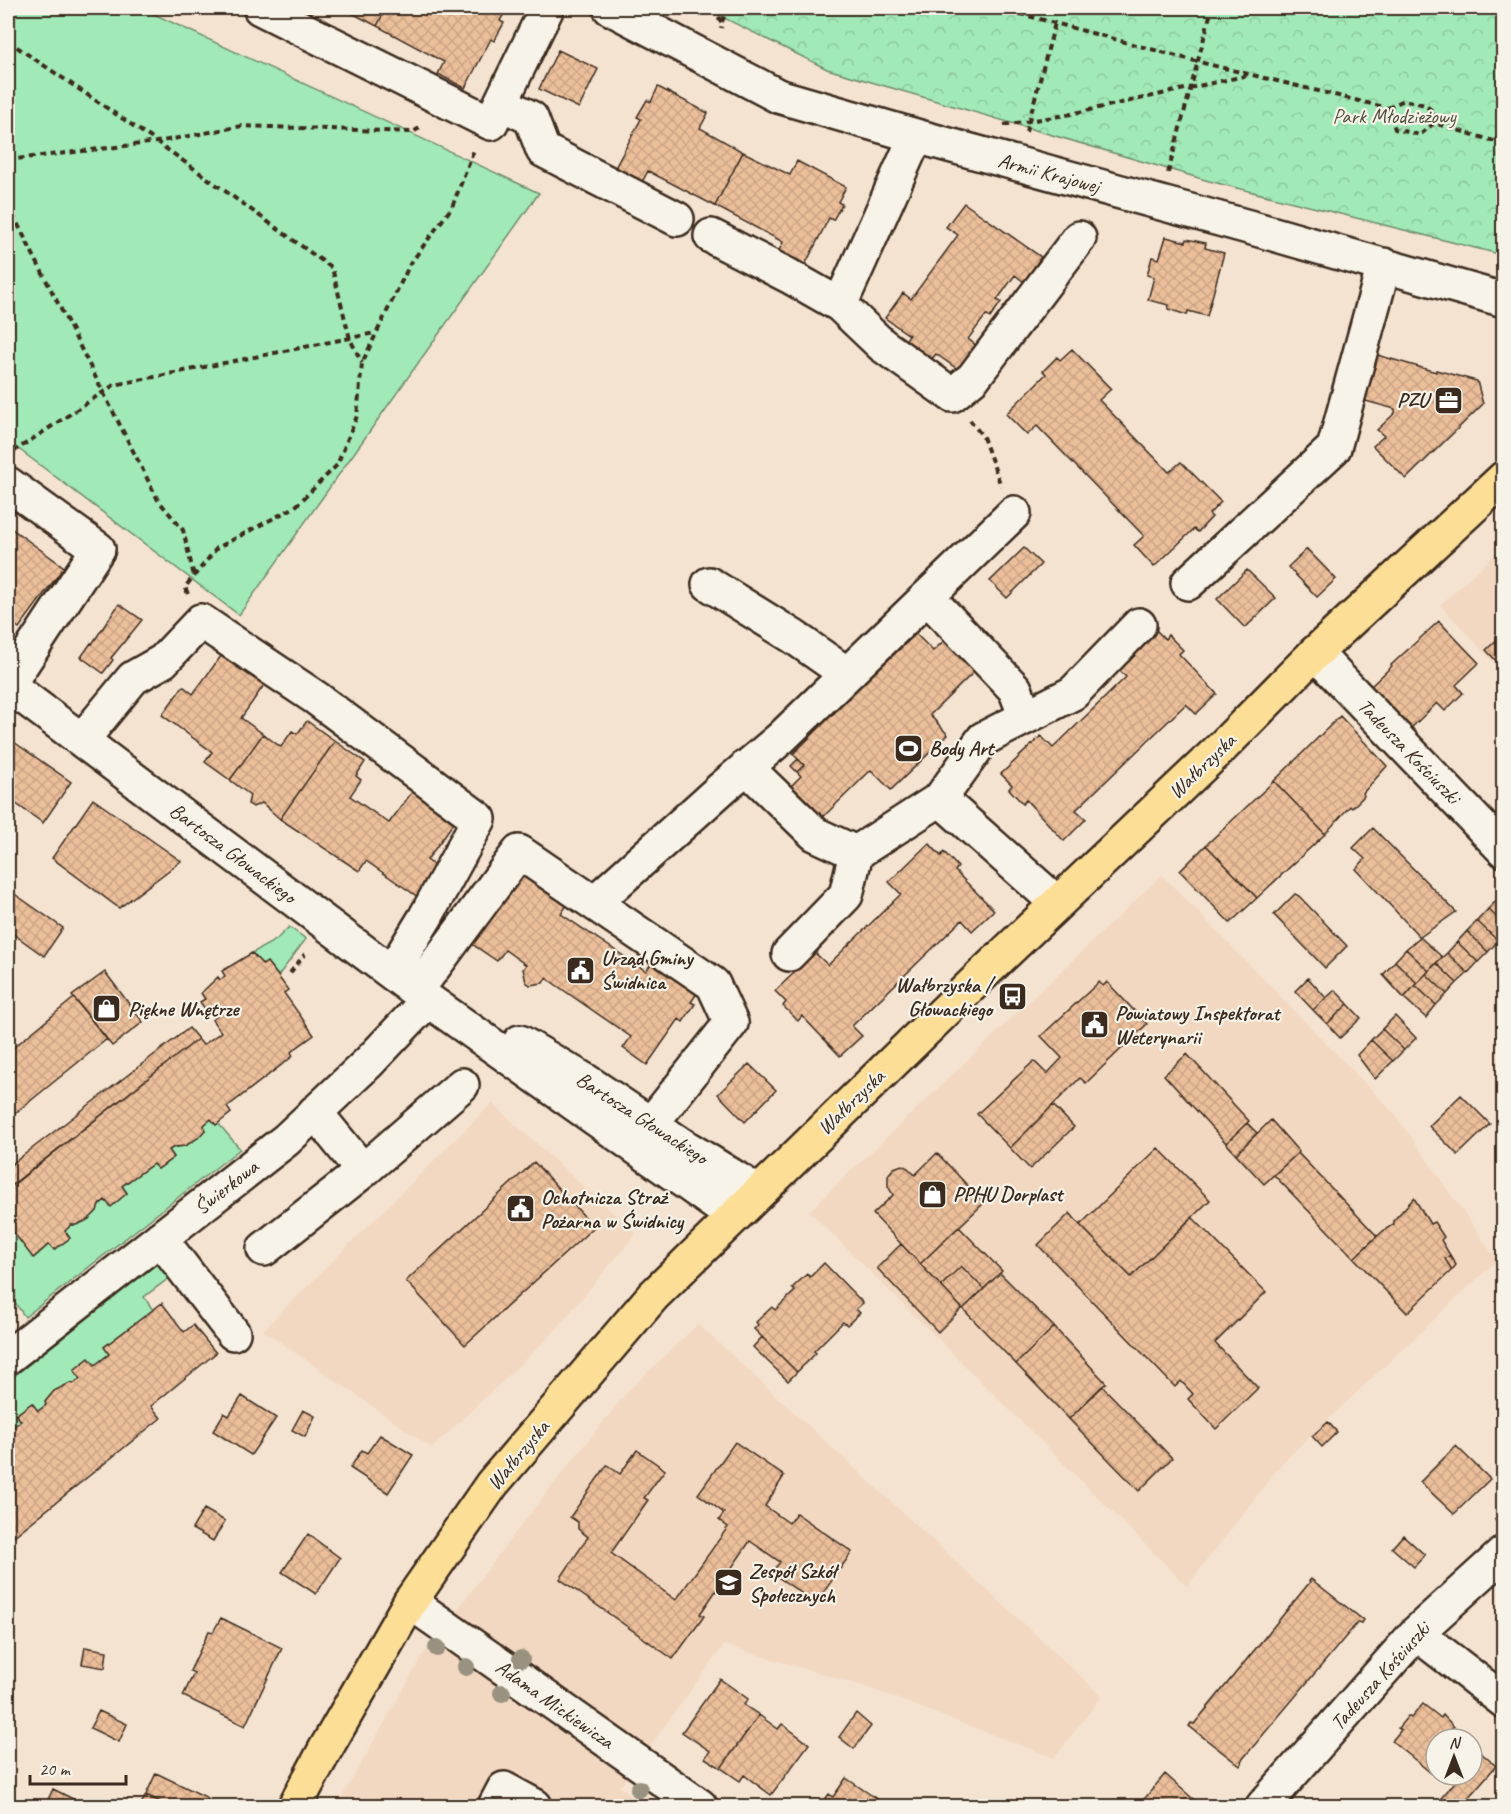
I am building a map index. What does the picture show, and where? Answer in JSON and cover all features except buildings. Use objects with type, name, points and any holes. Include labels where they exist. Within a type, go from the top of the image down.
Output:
[{"type":"main road","name":"Wałbrzyska","points":[[302,1804],[411,1602],[492,1484],[653,1296],[1057,903],[1222,747],[1315,653],[1503,478]]},
{"type":"street","points":[[260,8],[458,107],[531,118],[543,150],[677,219]]},
{"type":"street","points":[[496,113],[547,8]]},
{"type":"street","name":"Armii Krajowej","points":[[610,8],[778,96],[1503,300]]},
{"type":"street","points":[[840,305],[916,136]]},
{"type":"street","points":[[711,236],[840,305],[882,345],[952,395],[973,378],[1079,238]]},
{"type":"street","points":[[1188,583],[1334,448],[1384,265]]},
{"type":"street","points":[[8,484],[98,549],[8,685]]},
{"type":"street","points":[[594,903],[781,738],[1014,513]]},
{"type":"street","points":[[709,584],[794,637],[847,674]]},
{"type":"street","points":[[927,597],[1015,690],[1026,717]]},
{"type":"street","points":[[82,740],[133,678],[163,661],[201,621],[316,698],[479,819],[425,918],[412,988]]},
{"type":"street","points":[[789,954],[846,895],[856,853],[940,799],[983,739],[1073,693],[1139,625]]},
{"type":"street","name":"Tadeusza Kościuszki","points":[[1315,653],[1503,850]]},
{"type":"street","name":"Bartosza Głowackiego","points":[[8,685],[412,988],[733,1216]]},
{"type":"street","points":[[747,767],[815,834],[856,853]]},
{"type":"street","points":[[940,799],[1057,903]]},
{"type":"street","points":[[412,988],[519,852],[712,984],[731,1023],[651,1124]]},
{"type":"street","name":"Świerkowa","points":[[8,1357],[286,1140],[369,1062],[412,988]]},
{"type":"street","name":"Bartosza Głowackiego","points":[[459,1021],[483,1027],[527,1045],[758,1192]]},
{"type":"street","points":[[264,1248],[363,1171],[462,1084]]},
{"type":"street","points":[[315,1112],[363,1171]]},
{"type":"street","points":[[160,1238],[233,1333]]},
{"type":"street","name":"Tadeusza Kościuszki","points":[[1263,1806],[1416,1633],[1503,1553]]},
{"type":"street","name":"Adama Mickiewicza","points":[[411,1602],[700,1806]]},
{"type":"street","points":[[1416,1633],[1503,1701]]},
{"type":"street","points":[[495,1806],[504,1789],[535,1806]]},
{"type":"path","points":[[712,8],[722,23]]},
{"type":"path","points":[[720,32],[727,8]]},
{"type":"path","points":[[999,8],[1199,62],[1388,108],[1404,100],[1425,105],[1435,113],[1434,123],[1420,135],[1395,129],[1388,108]]},
{"type":"path","points":[[1165,182],[1212,8]]},
{"type":"path","points":[[1024,141],[1055,23]]},
{"type":"path","points":[[8,40],[157,142],[332,268],[350,339],[362,363]]},
{"type":"path","points":[[996,126],[1252,75]]},
{"type":"path","points":[[8,160],[157,142],[243,126],[412,132],[458,107]]},
{"type":"path","points":[[201,621],[185,587],[217,548],[295,507],[337,465],[357,416],[362,363],[411,264],[452,207],[474,150],[496,113]]},
{"type":"path","points":[[1434,123],[1503,144]]},
{"type":"path","points":[[8,205],[158,500],[183,530],[194,576]]},
{"type":"path","points":[[8,456],[114,385],[376,333]]},
{"type":"path","points":[[952,395],[983,437],[1000,485],[1014,513]]},
{"type":"path","points":[[290,973],[305,954]]},
{"type":"shaded area","points":[[1503,547],[1503,672],[1440,605]]},
{"type":"shaded area","points":[[1162,875],[1395,1114],[1497,1260],[1283,1462],[1187,1586],[809,1211]]},
{"type":"shaded area","points":[[492,1103],[636,1234],[551,1335],[432,1448],[263,1330]]},
{"type":"shaded area","name":"Zespół Szkół Społecznych","points":[[698,1324],[1102,1696],[1054,1758],[863,1686],[724,1645],[620,1787],[647,1806],[337,1806],[421,1658],[524,1521],[628,1391]]},
{"type":"green space","points":[[8,8],[141,8],[539,193],[239,615],[8,441]]},
{"type":"green space","name":"Park Młodzieżowy","points":[[704,8],[1503,8],[1503,255],[1209,181],[827,69]]},
{"type":"green space","points":[[289,927],[306,939],[278,976],[267,962],[263,965],[252,953],[276,940]]},
{"type":"green space","points":[[211,1119],[216,1125],[218,1123],[240,1149],[25,1317],[8,1293],[8,1225],[34,1258],[71,1225],[88,1219],[105,1200],[111,1206],[127,1193],[122,1186],[153,1164],[158,1169],[174,1157],[169,1150],[193,1142],[205,1130],[204,1125]]},
{"type":"green space","points":[[161,1260],[173,1275],[144,1297],[153,1310],[104,1347],[109,1354],[73,1384],[70,1383],[54,1391],[45,1402],[46,1405],[38,1411],[32,1403],[16,1415],[21,1421],[8,1431],[8,1381]]},
{"type":"place","name":"PZU","points":[[1449,400]]},
{"type":"place","name":"Body Art","points":[[908,748]]},
{"type":"place","name":"Urząd Gminy Świdnica","points":[[580,970]]},
{"type":"place","name":"Wałbrzyska / Głowackiego","points":[[1013,997]]},
{"type":"place","name":"Piękne Wnętrze","points":[[107,1009]]},
{"type":"place","name":"Powiatowy Inspektorat Weterynarii","points":[[1094,1025]]},
{"type":"place","name":"PPHU Dorplast","points":[[932,1194]]},
{"type":"place","name":"Ochotnicza Straż Pożarna w Świdnicy","points":[[520,1209]]},
{"type":"place","name":"Zespół Szkół Społecznych","points":[[728,1583]]}]
